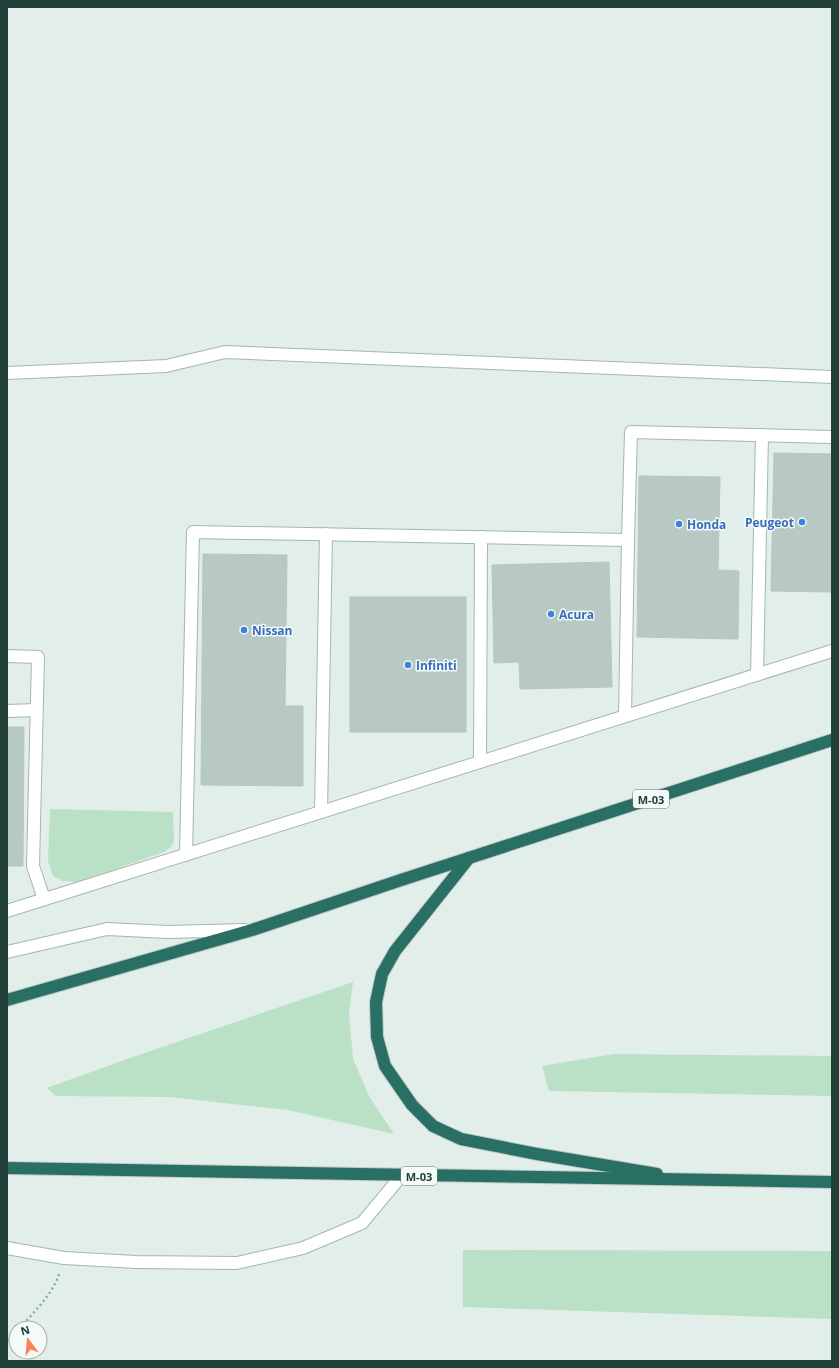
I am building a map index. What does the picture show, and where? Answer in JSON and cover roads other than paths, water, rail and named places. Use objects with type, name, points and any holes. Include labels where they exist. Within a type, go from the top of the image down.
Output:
[{"type":"highway","name":"М-03","points":[[7,1000],[252,930],[832,740]]},
{"type":"highway","points":[[469,858],[395,951],[382,974],[376,1002],[377,1037],[384,1066],[412,1105],[433,1126],[461,1139],[536,1154],[697,1181]]},
{"type":"highway","name":"М-03","points":[[7,1168],[697,1181],[832,1182]]},
{"type":"lane","points":[[7,373],[166,366],[225,352],[832,376]]},
{"type":"lane","points":[[625,716],[628,540],[632,432],[832,437]]},
{"type":"lane","points":[[757,675],[762,435]]},
{"type":"lane","points":[[186,854],[193,532],[628,540]]},
{"type":"lane","points":[[321,812],[326,534]]},
{"type":"lane","points":[[480,762],[481,537]]},
{"type":"lane","points":[[7,911],[832,651]]},
{"type":"lane","points":[[7,656],[38,657],[33,866],[44,899]]},
{"type":"lane","points":[[7,711],[36,710]]},
{"type":"lane","points":[[7,952],[107,929],[168,932],[252,930]]},
{"type":"lane","points":[[7,1248],[64,1258],[136,1262],[237,1263],[303,1248],[362,1223],[402,1175]]},
{"type":"place","name":"Peugeot","points":[[802,522]]},
{"type":"place","name":"Honda","points":[[679,524]]},
{"type":"place","name":"Acura","points":[[551,614]]},
{"type":"place","name":"Nissan","points":[[244,630]]},
{"type":"place","name":"Infiniti","points":[[408,665]]}]
